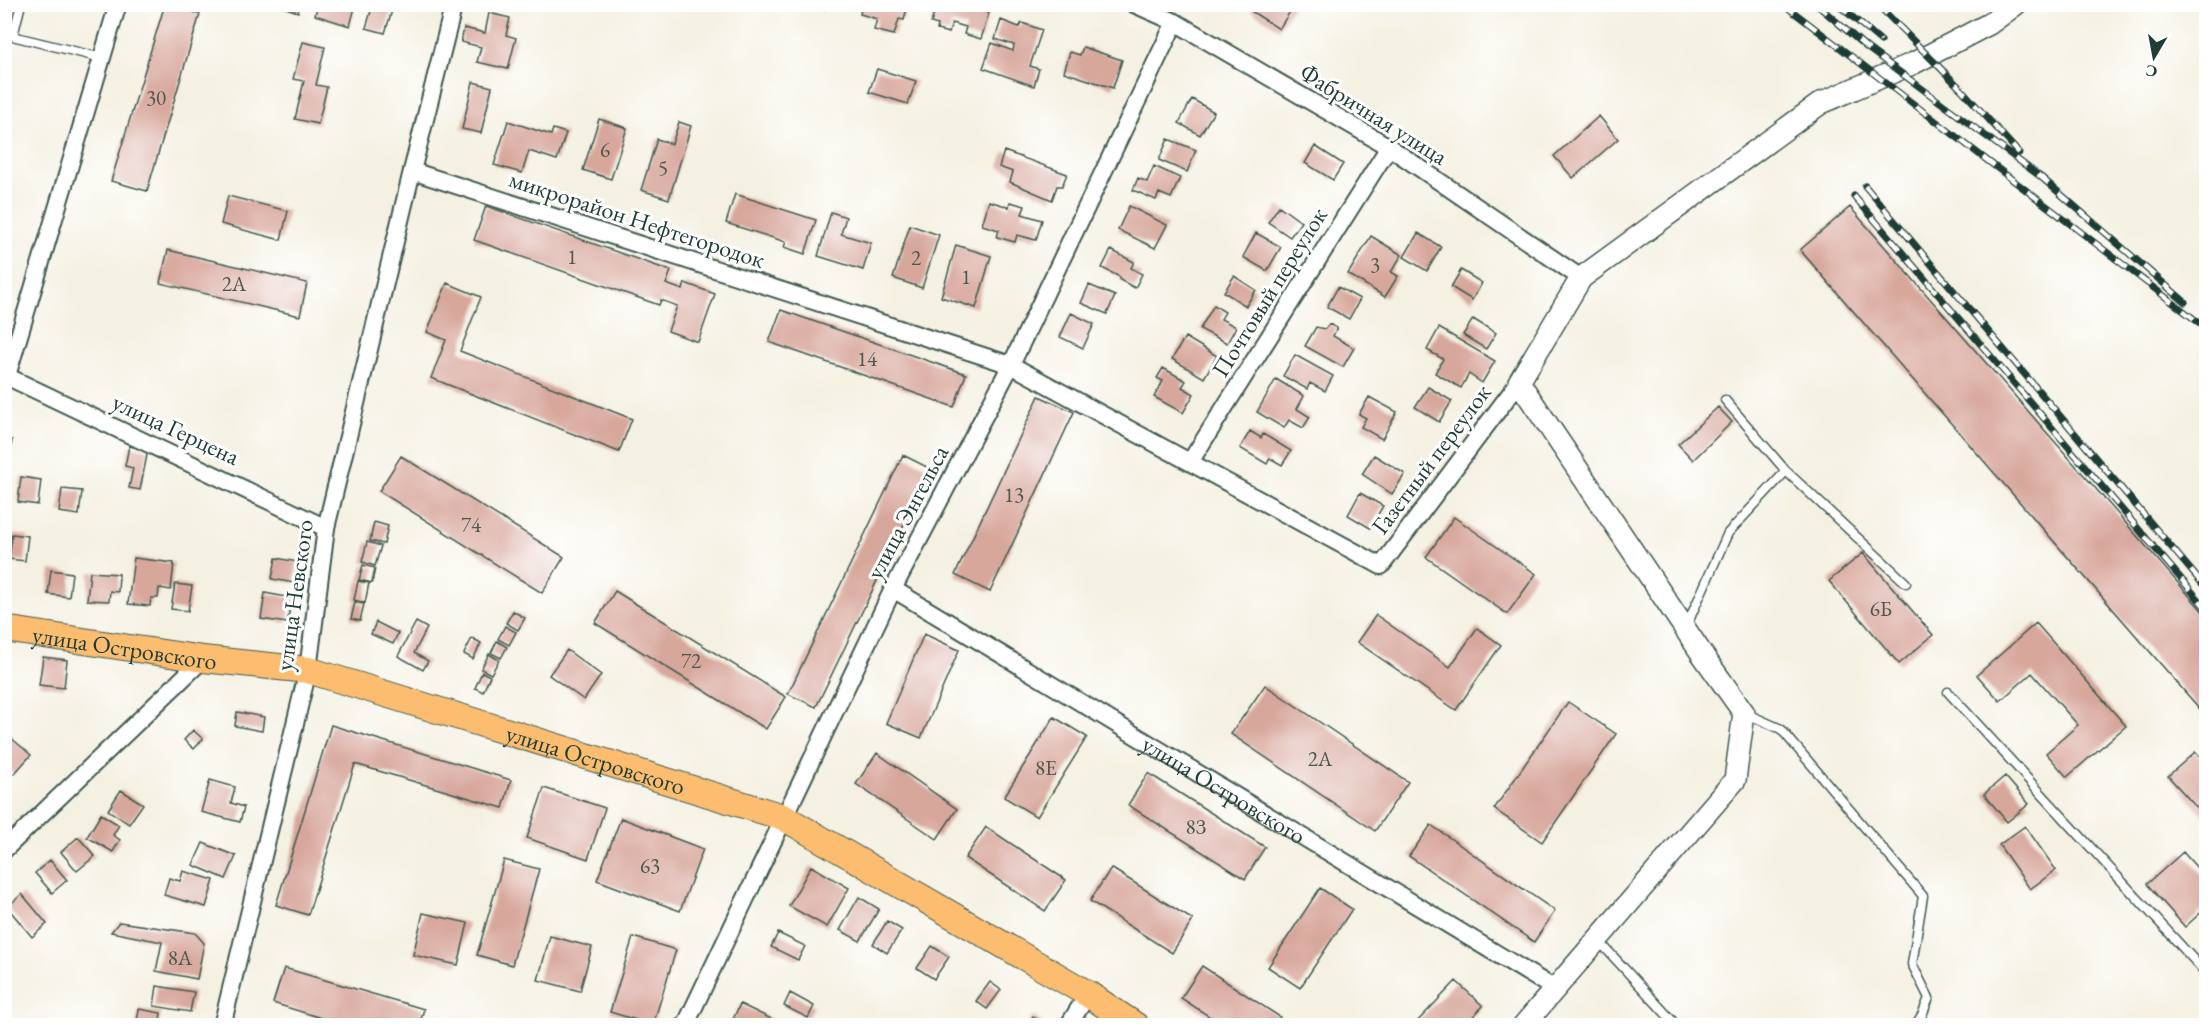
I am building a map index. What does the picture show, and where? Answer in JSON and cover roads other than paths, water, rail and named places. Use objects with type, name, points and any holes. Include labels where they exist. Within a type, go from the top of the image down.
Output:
[{"type":"main road","name":"улица Островского","points":[[4,628],[203,659],[308,670],[783,817],[1088,994],[1136,1026]]},
{"type":"street","points":[[6,376],[118,4]]},
{"type":"street","points":[[412,171],[454,4]]},
{"type":"street","name":"Фабричная улица","points":[[1134,4],[1175,22],[1389,147],[1581,278]]},
{"type":"street","points":[[1523,1026],[1735,780],[1744,713],[1685,630],[1519,382],[1581,278],[1821,103],[1914,63],[1989,24],[2016,4]]},
{"type":"street","name":"улица Энгельса","points":[[685,1026],[893,589],[1011,365],[1175,22]]},
{"type":"street","name":"Почтовый переулок","points":[[1190,462],[1389,147]]},
{"type":"street","name":"микрорайон Нефтегородок","points":[[412,171],[1011,365],[1381,566]]},
{"type":"street","name":"улица Невского","points":[[222,1026],[308,670],[326,528],[412,171]]},
{"type":"street","name":"улица Герцена","points":[[6,376],[326,528]]},
{"type":"street","name":"Газетный переулок","points":[[1381,566],[1519,382]]},
{"type":"street","name":"улица Островского","points":[[893,589],[1555,989]]},
{"type":"street","points":[[4,850],[203,659]]},
{"type":"street","points":[[1068,1026],[1088,994]]},
{"type":"lane","points":[[21,4],[9,35],[102,58]]},
{"type":"lane","points":[[1725,400],[1786,471],[1906,583]]},
{"type":"lane","points":[[1685,630],[1728,533],[1786,471]]},
{"type":"lane","points":[[1948,692],[2206,973]]},
{"type":"lane","points":[[1744,713],[1781,729],[1923,896],[1912,964],[1929,999],[1915,1026]]},
{"type":"lane","points":[[1597,939],[1677,1026]]},
{"type":"railway","points":[[1783,4],[2206,328]]},
{"type":"railway","points":[[1816,4],[1866,47],[2041,177],[2185,302]]},
{"type":"railway","points":[[1837,4],[1881,41]]},
{"type":"railway","points":[[1877,4],[1962,90],[2019,153]]},
{"type":"railway","points":[[1865,186],[2206,588]]},
{"type":"railway","points":[[1854,196],[2206,608]]}]
